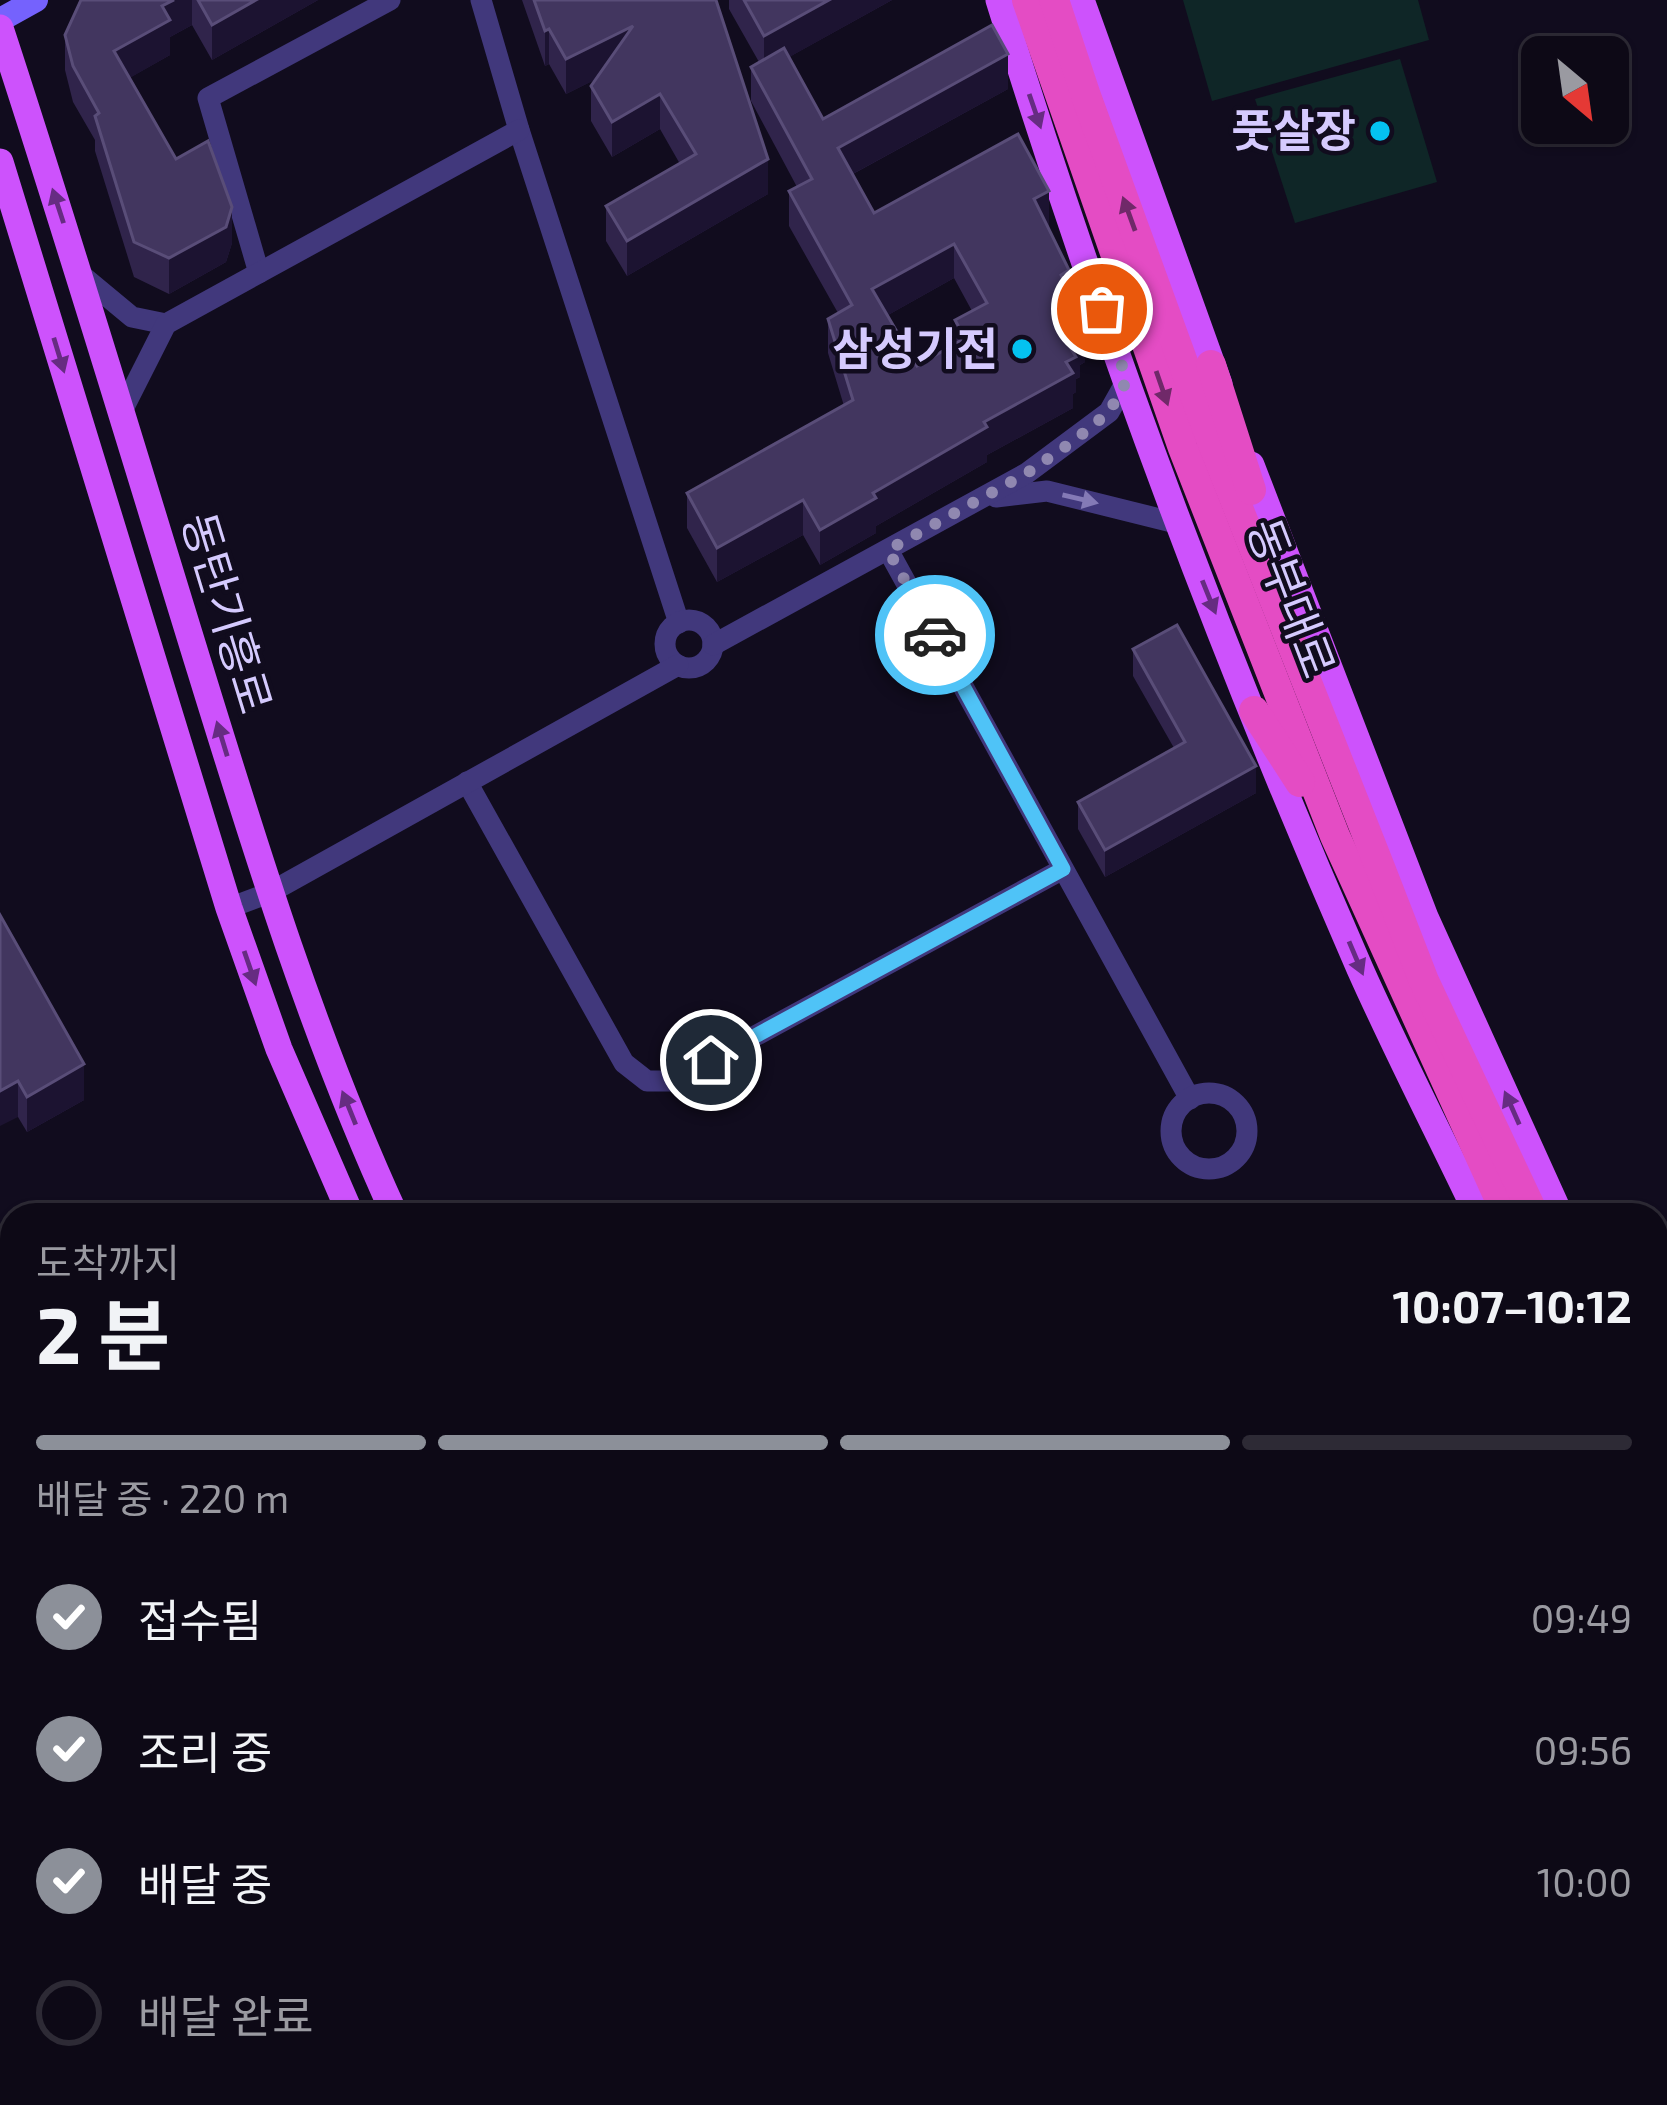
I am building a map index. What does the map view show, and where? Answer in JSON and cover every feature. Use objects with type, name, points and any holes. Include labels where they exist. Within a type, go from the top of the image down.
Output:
[{"type":"highway","name":"동부대로","points":[[1028,0],[1183,448],[1336,836],[1502,1203]]},
{"type":"highway","name":"동부대로","points":[[1054,0],[1212,442],[1424,981],[1528,1203]]},
{"type":"highway","points":[[1211,365],[1250,490],[1323,669],[1381,870]]},
{"type":"highway","points":[[1254,711],[1336,836]]},
{"type":"main road","points":[[0,24],[36,0]]},
{"type":"main road","name":"동부대로","points":[[999,0],[1180,524],[1362,974],[1472,1203]]},
{"type":"main road","points":[[1081,0],[1211,365],[1425,917],[1555,1203]]},
{"type":"main road","name":"동탄기흥로","points":[[0,24],[269,893],[344,1096],[390,1203]]},
{"type":"main road","name":"동탄기흥로","points":[[0,162],[229,908],[278,1049],[345,1203]]},
{"type":"street","points":[[259,273],[208,98],[390,0]]},
{"type":"street","points":[[481,0],[679,622]]},
{"type":"street","points":[[121,412],[166,324],[519,130]]},
{"type":"street","points":[[79,273],[132,317],[166,324]]},
{"type":"street","points":[[229,908],[269,893],[678,665],[700,665],[712,645],[1027,473],[1109,412],[1127,380]]},
{"type":"street","points":[[978,501],[1047,491],[1180,524]]},
{"type":"street","points":[[888,550],[1190,1099]]},
{"type":"street","points":[[679,622],[702,624],[712,645]]},
{"type":"street","points":[[678,665],[668,655],[665,640],[679,622]]},
{"type":"street","points":[[467,782],[623,1063],[647,1082],[672,1082],[1063,869]]},
{"type":"green space","points":[[1183,0],[1418,0],[1429,40],[1212,101]]},
{"type":"green space","points":[[1400,59],[1437,182],[1295,223],[1255,99]]},
{"type":"building","points":[[81,0],[174,0],[162,6],[170,20],[114,51],[176,159],[208,141],[232,207],[226,227],[169,258],[134,242],[95,116],[99,113],[73,66],[65,35]]},
{"type":"building","points":[[198,0],[256,0],[212,25]]},
{"type":"building","points":[[534,0],[716,0],[768,159],[627,241],[606,206],[696,154],[660,94],[612,122],[591,86],[633,26],[566,59],[549,29],[545,31]]},
{"type":"building","points":[[744,0],[829,0],[764,36]]},
{"type":"building","points":[[992,25],[1008,54],[838,148],[874,213],[1018,134],[1049,191],[1034,199],[1069,270],[1061,275],[1085,328],[1075,333],[1080,342],[1070,347],[1076,357],[1066,362],[1073,373],[984,422],[987,427],[873,493],[876,498],[820,530],[803,500],[717,548],[687,493],[853,400],[828,319],[852,305],[789,191],[812,179],[751,67],[784,48],[823,119]],"holes":[[[954,244],[987,303],[955,320],[965,338],[917,366],[872,289]]]},
{"type":"building","points":[[1177,625],[1256,766],[1105,850],[1078,802],[1185,742],[1133,649]]},
{"type":"building","points":[[0,915],[84,1064],[27,1097],[18,1081],[0,1091]]},
{"type":"way so far","points":[[935,635],[888,550],[1027,473],[1109,412],[1127,380],[1102,309]]},
{"type":"place","name":"풋살장","points":[[1380,131]]},
{"type":"place","name":"삼성기전","points":[[1022,349]]},
{"type":"route","points":[[711,1060],[1063,869],[935,635]]}]
